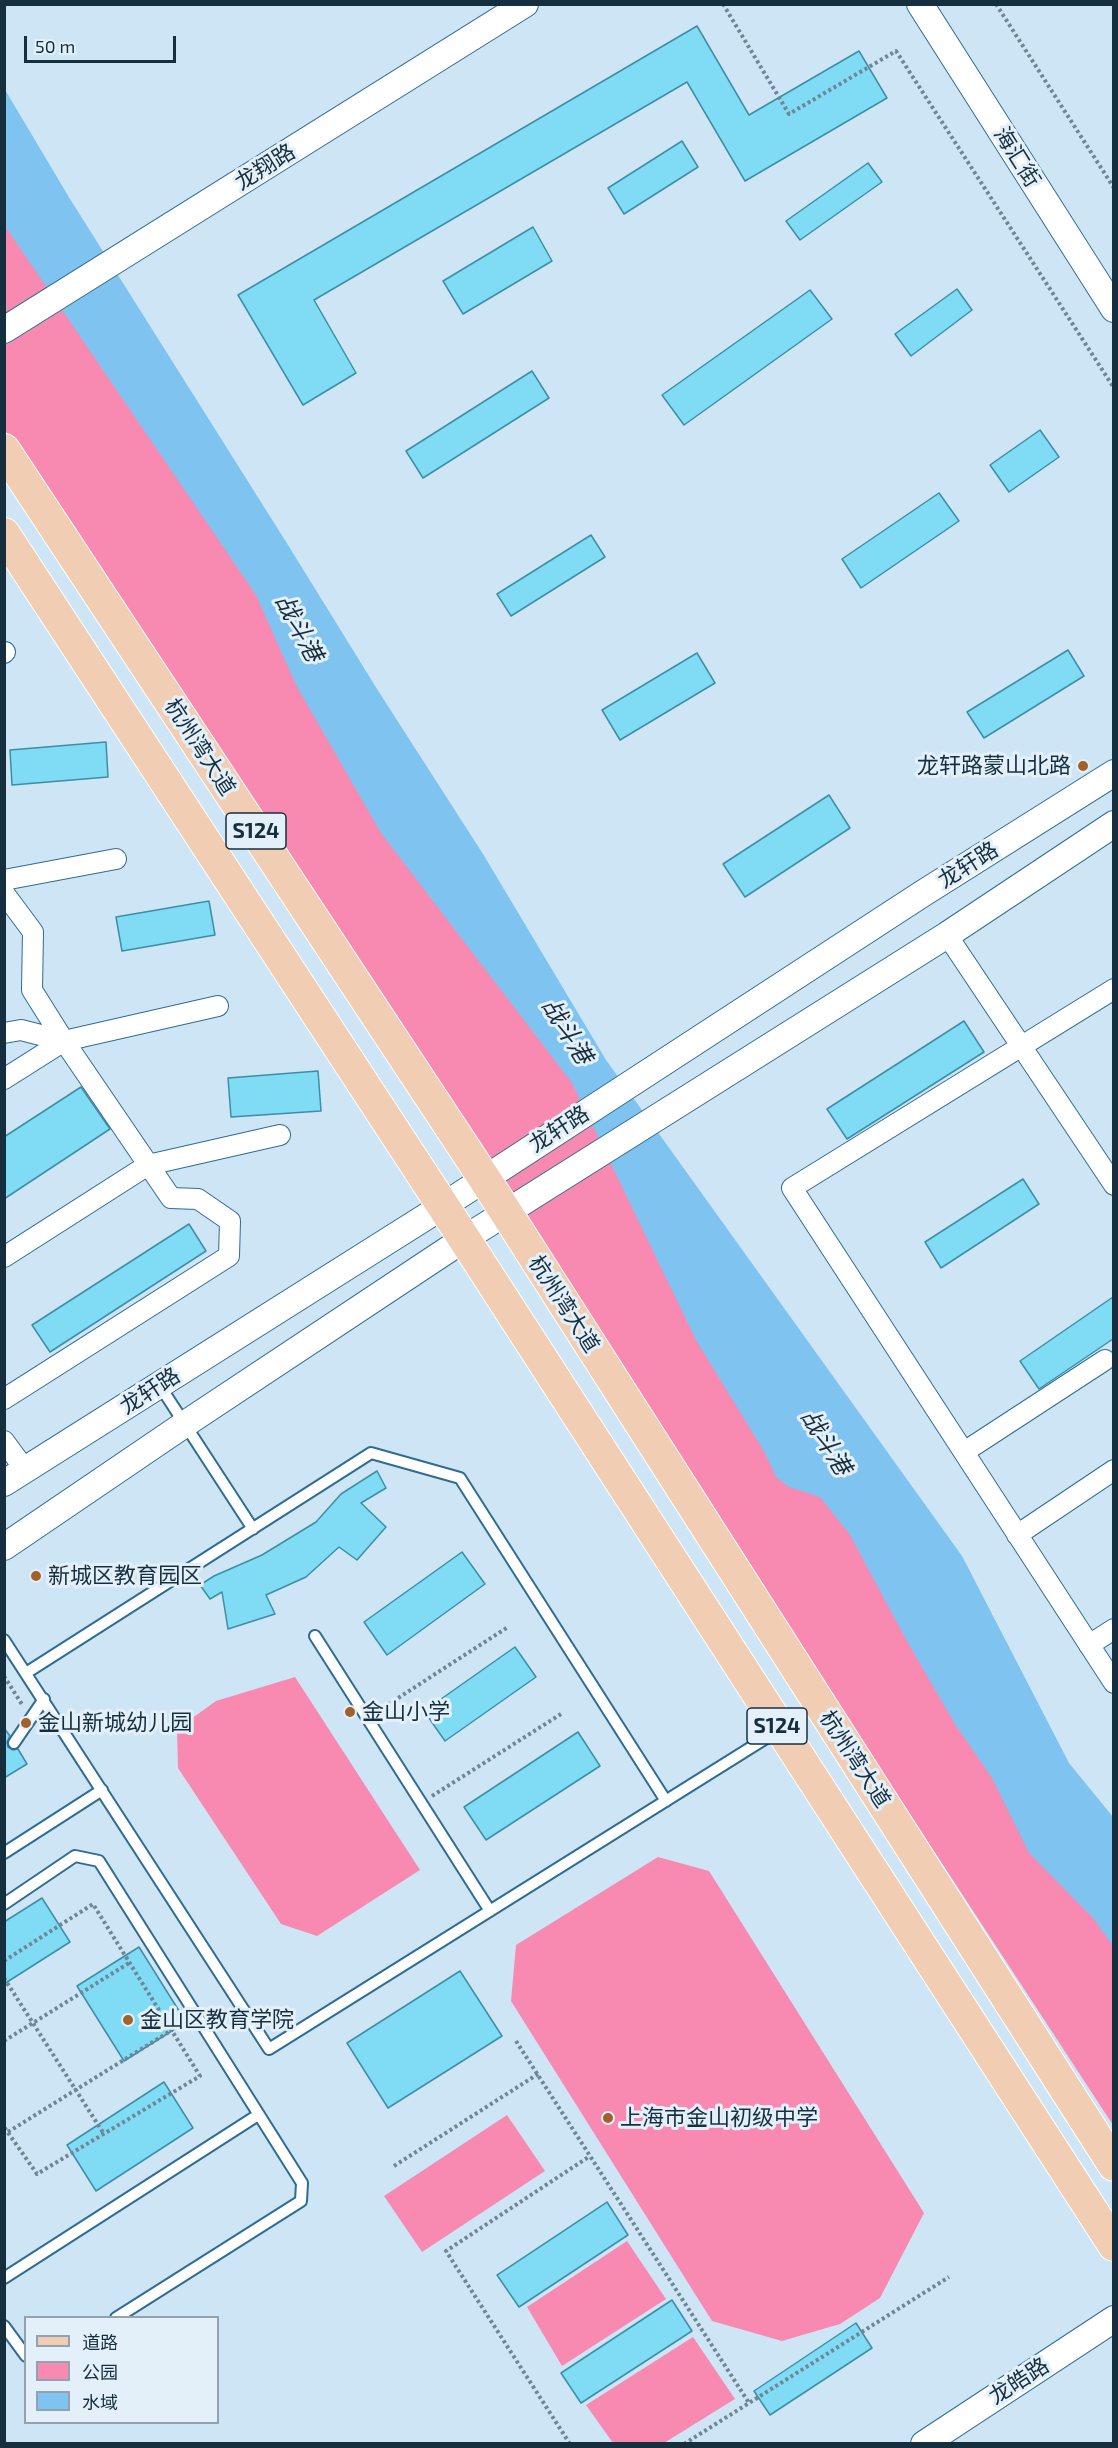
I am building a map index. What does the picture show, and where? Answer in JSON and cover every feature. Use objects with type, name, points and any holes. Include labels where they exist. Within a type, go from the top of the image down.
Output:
[{"type":"main road","name":"杭州湾大道","points":[[4,450],[484,1178],[1113,2165]]},
{"type":"main road","name":"S124","points":[[4,534],[443,1206],[1113,2245]]},
{"type":"street","name":"龙翔路","points":[[12,325],[525,4]]},
{"type":"street","name":"海汇街","points":[[920,4],[1113,309]]},
{"type":"street","name":"龙轩路","points":[[15,1477],[443,1206],[547,1136],[1113,772]]},
{"type":"street","points":[[4,1547],[464,1239],[947,935],[1113,824]]},
{"type":"street","points":[[4,880],[116,859]]},
{"type":"street","points":[[4,892],[33,932],[32,990],[148,1165],[171,1198],[198,1198],[230,1221],[229,1256],[4,1399]]},
{"type":"street","points":[[947,935],[1023,1046],[1113,1185]]},
{"type":"street","points":[[1113,989],[792,1188],[1113,1683]]},
{"type":"street","points":[[4,1079],[64,1041],[218,1006]]},
{"type":"street","points":[[4,1033],[21,1030],[64,1041]]},
{"type":"street","points":[[4,1257],[148,1165],[280,1135]]},
{"type":"street","points":[[964,1452],[1111,1363]]},
{"type":"street","points":[[4,1441],[15,1477]]},
{"type":"street","points":[[1017,1535],[1113,1470]]},
{"type":"street","points":[[1089,1645],[1113,1629]]},
{"type":"street","name":"龙皓路","points":[[924,2444],[1113,2319]]},
{"type":"lane","points":[[159,1385],[253,1529]]},
{"type":"lane","points":[[26,1673],[371,1453],[460,1478],[666,1801]]},
{"type":"lane","points":[[315,1636],[490,1911]]},
{"type":"lane","points":[[4,1640],[269,2049],[780,1730]]},
{"type":"lane","points":[[14,1743],[44,1699]]},
{"type":"lane","points":[[4,1853],[102,1790]]},
{"type":"lane","points":[[4,1904],[75,1856],[99,1861],[302,2183],[301,2201],[119,2316]]},
{"type":"lane","points":[[4,2278],[258,2115]]},
{"type":"lane","points":[[4,2326],[24,2353]]},
{"type":"path","points":[[723,4],[789,114],[896,51],[1113,388]]},
{"type":"path","points":[[996,4],[1113,188]]},
{"type":"path","points":[[367,1718],[508,1627]]},
{"type":"path","points":[[4,1676],[31,1718]]},
{"type":"path","points":[[421,1803],[561,1714]]},
{"type":"path","points":[[4,1961],[93,1904],[200,2076],[37,2175],[4,2127]]},
{"type":"path","points":[[4,2041],[129,1963]]},
{"type":"path","points":[[4,1978],[104,2134]]},
{"type":"path","points":[[8,2132],[171,2030]]},
{"type":"path","points":[[516,2041],[749,2403]]},
{"type":"path","points":[[394,2166],[538,2074]]},
{"type":"path","points":[[570,2444],[446,2251],[590,2156]]},
{"type":"path","points":[[684,2444],[949,2277]]},
{"type":"green space","points":[[4,224],[263,593],[580,1080],[827,1495],[1113,1935],[1113,2125],[5,430]]},
{"type":"green space","points":[[295,1677],[420,1870],[317,1936],[281,1924],[178,1768],[177,1729],[216,1701]]},
{"type":"green space","points":[[658,1857],[709,1871],[924,2213],[880,2298],[840,2324],[782,2341],[712,2321],[511,2001],[516,1945]]},
{"type":"green space","points":[[507,2115],[545,2171],[422,2252],[384,2196]]},
{"type":"green space","points":[[627,2241],[666,2299],[562,2366],[527,2307]]},
{"type":"green space","points":[[693,2337],[735,2399],[664,2443],[613,2443],[586,2405]]},
{"type":"water","name":"战斗港","points":[[4,88],[70,199],[483,854],[606,1060],[962,1556],[1069,1763],[1113,1817],[1113,1946],[1093,1918],[1029,1853],[992,1778],[955,1724],[850,1535],[820,1497],[789,1487],[776,1477],[765,1453],[696,1340],[572,1083],[381,833],[296,685],[256,595],[5,226]]},
{"type":"building","points":[[697,26],[749,115],[859,51],[887,98],[745,181],[687,82],[314,300],[356,373],[303,405],[238,295]]},
{"type":"building","points":[[682,141],[698,167],[624,214],[608,188]]},
{"type":"building","points":[[868,163],[882,182],[800,240],[786,221]]},
{"type":"building","points":[[533,227],[552,261],[463,314],[443,281]]},
{"type":"building","points":[[957,289],[972,310],[911,356],[895,334]]},
{"type":"building","points":[[810,290],[832,319],[684,425],[662,395]]},
{"type":"building","points":[[532,371],[549,398],[423,478],[406,451]]},
{"type":"building","points":[[1040,430],[1059,457],[1009,492],[990,465]]},
{"type":"building","points":[[939,493],[959,521],[861,588],[842,559]]},
{"type":"building","points":[[591,535],[605,557],[511,616],[497,594]]},
{"type":"building","points":[[1068,650],[1084,676],[984,738],[967,712]]},
{"type":"building","points":[[697,653],[715,683],[620,740],[602,710]]},
{"type":"building","points":[[106,742],[108,777],[12,785],[10,750]]},
{"type":"building","points":[[829,795],[850,828],[745,897],[723,864]]},
{"type":"building","points":[[209,901],[215,935],[122,951],[116,917]]},
{"type":"building","points":[[964,1021],[984,1052],[847,1139],[827,1109]]},
{"type":"building","points":[[318,1071],[321,1111],[231,1117],[228,1078]]},
{"type":"building","points":[[81,1087],[110,1129],[4,1199],[4,1137]]},
{"type":"building","points":[[1023,1179],[1039,1204],[941,1268],[925,1242]]},
{"type":"building","points":[[189,1224],[206,1251],[50,1352],[32,1325]]},
{"type":"building","points":[[1113,1297],[1113,1339],[1039,1389],[1020,1361]]},
{"type":"building","points":[[377,1471],[386,1488],[361,1503],[386,1527],[357,1560],[339,1547],[306,1577],[266,1595],[275,1614],[228,1629],[222,1592],[210,1599],[200,1585],[214,1576],[262,1555],[316,1522],[341,1494]]},
{"type":"building","points":[[462,1552],[485,1584],[387,1655],[364,1622]]},
{"type":"building","points":[[515,1647],[536,1677],[445,1741],[424,1711]]},
{"type":"building","points":[[4,1728],[10,1736],[7,1742],[8,1747],[13,1750],[18,1749],[27,1764],[4,1778]]},
{"type":"building","points":[[578,1732],[600,1766],[486,1840],[464,1807]]},
{"type":"building","points":[[42,1898],[70,1942],[4,1984],[4,1922]]},
{"type":"building","points":[[139,1947],[186,2022],[124,2061],[77,1986]]},
{"type":"building","points":[[460,1971],[502,2036],[388,2108],[347,2043]]},
{"type":"building","points":[[164,2082],[193,2128],[96,2191],[67,2145]]},
{"type":"building","points":[[607,2202],[628,2235],[519,2307],[497,2275]]},
{"type":"building","points":[[672,2300],[692,2331],[581,2403],[561,2373]]},
{"type":"building","points":[[856,2323],[872,2348],[770,2415],[754,2391]]},
{"type":"place","name":"龙轩路蒙山北路","points":[[1083,766]]},
{"type":"place","name":"新城区教育园区","points":[[36,1576]]},
{"type":"place","name":"金山小学","points":[[350,1712]]},
{"type":"place","name":"金山新城幼儿园","points":[[26,1723]]},
{"type":"place","name":"金山区教育学院","points":[[128,2020]]},
{"type":"place","name":"上海市金山初级中学","points":[[608,2118]]}]
